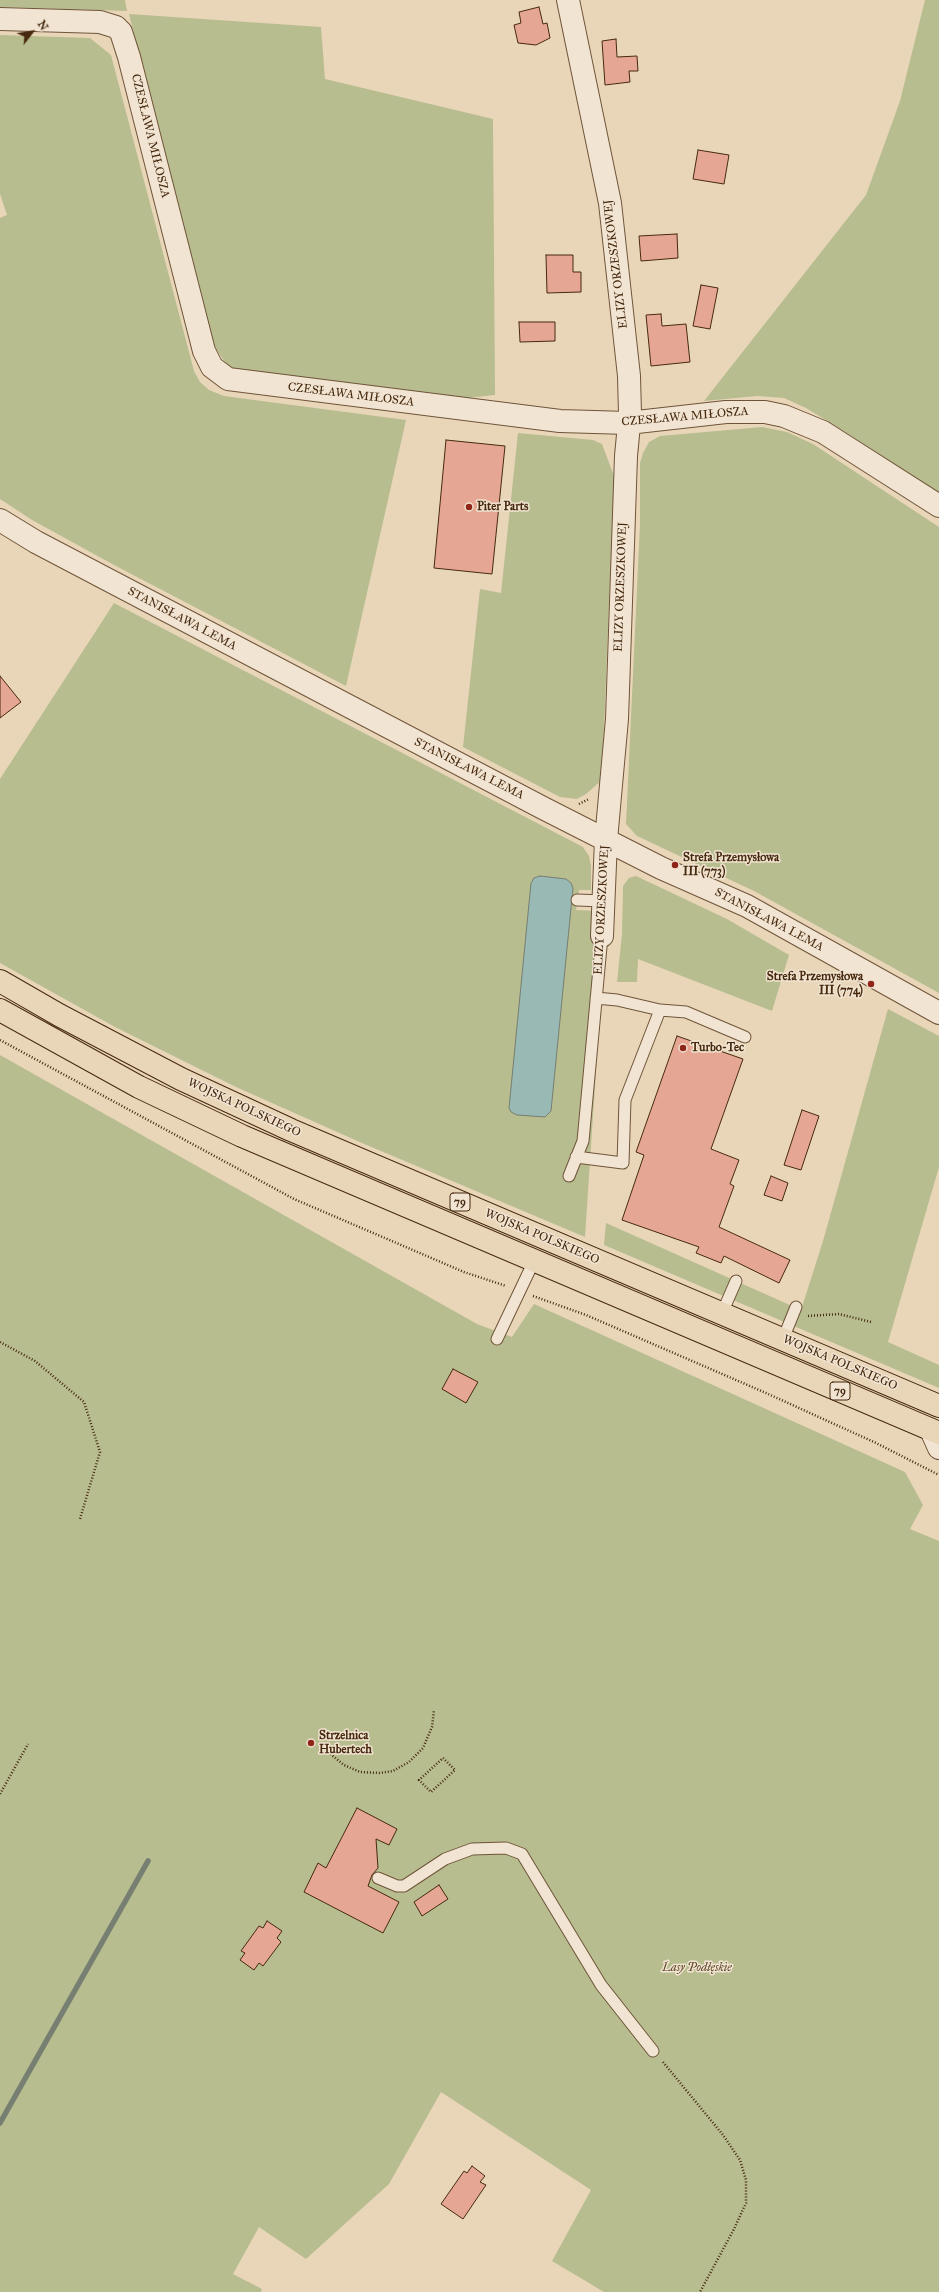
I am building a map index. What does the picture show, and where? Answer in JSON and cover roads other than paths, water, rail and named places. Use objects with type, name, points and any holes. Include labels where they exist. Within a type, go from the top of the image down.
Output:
[{"type":"main road","name":"WOJSKA POLSKIEGO","points":[[0,981],[113,1044],[181,1079],[278,1124],[939,1406]]},
{"type":"main road","name":"WOJSKA POLSKIEGO","points":[[0,1010],[139,1087],[242,1136],[534,1261],[936,1437]]},
{"type":"street","name":"ELIZY ORZESZKOWEJ","points":[[568,0],[578,38],[610,203],[629,376],[616,732],[606,840],[602,936]]},
{"type":"street","name":"CZESŁAWA MIŁOSZA","points":[[0,19],[100,22],[112,25],[121,32],[131,64],[204,351],[209,363],[216,372],[228,379],[536,419],[584,422],[628,423],[726,412],[766,412],[784,416],[823,432],[939,506]]},
{"type":"street","name":"STANISŁAWA LEMA","points":[[0,520],[36,542],[606,840],[661,868],[747,906],[939,1014]]},
{"type":"lane","points":[[577,900],[604,901]]},
{"type":"lane","name":"ELIZY ORZESZKOWEJ","points":[[569,1176],[583,1141],[602,936]]},
{"type":"lane","points":[[596,998],[617,1000],[660,1010],[686,1012],[745,1037]]},
{"type":"lane","points":[[576,1157],[623,1163],[625,1100],[660,1010]]},
{"type":"lane","points":[[497,1338],[521,1292],[534,1261]]},
{"type":"lane","points":[[722,1313],[736,1281]]},
{"type":"lane","points":[[783,1339],[794,1312]]},
{"type":"lane","points":[[378,1878],[397,1886],[404,1886],[445,1859],[472,1849],[506,1848],[522,1854],[601,1985],[654,2051]]},
{"type":"water","points":[[540,876],[566,879],[571,883],[573,888],[551,1111],[545,1117],[517,1115],[511,1112],[509,1108],[531,883],[534,878]]},
{"type":"waterway","points":[[0,2123],[148,1861]]},
{"type":"place","name":"Piter Parts","points":[[469,507]]},
{"type":"place","name":"Strefa Przemysłowa III (773)","points":[[675,865]]},
{"type":"place","name":"Strefa Przemysłowa III (774)","points":[[871,984]]},
{"type":"place","name":"Turbo-Tec","points":[[683,1048]]},
{"type":"place","name":"Strzelnica Hubertech","points":[[311,1743]]},
{"type":"park label","name":"Lasy Podłęskie","points":[[697,1968]]}]
